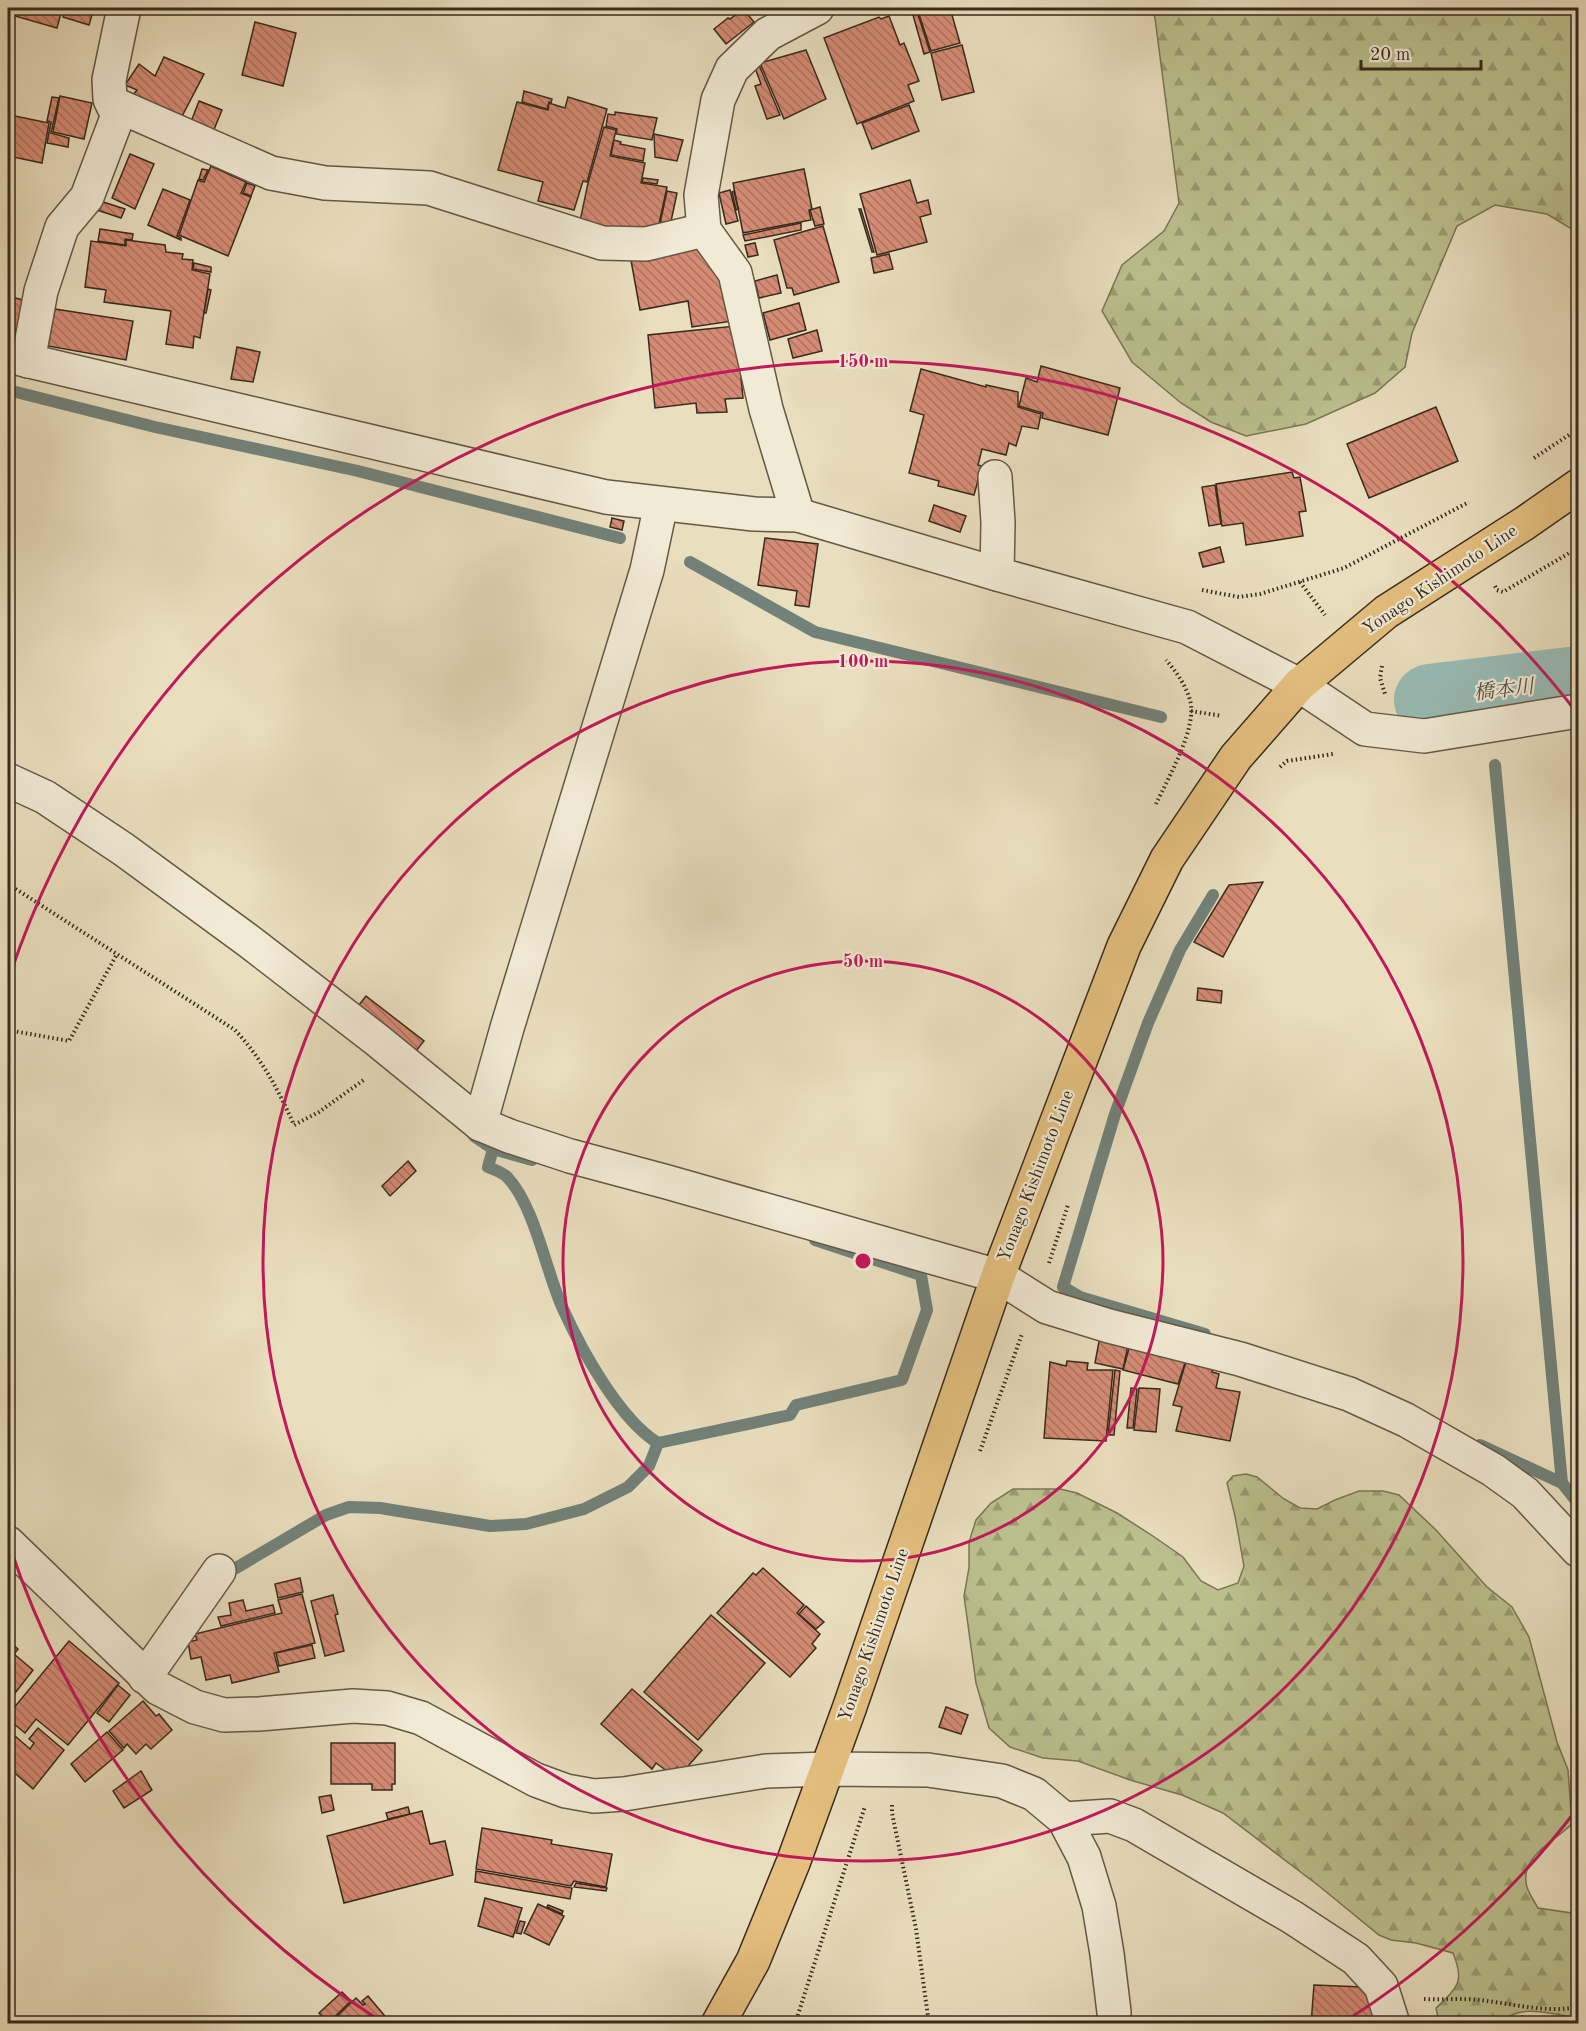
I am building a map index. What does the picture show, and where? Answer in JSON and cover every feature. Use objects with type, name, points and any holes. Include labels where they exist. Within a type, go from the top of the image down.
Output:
[{"type":"main road","name":"Yonago Kishimoto Line","points":[[718,2024],[753,1961],[793,1863],[998,1276],[1124,946],[1167,859],[1236,757],[1299,685],[1386,612],[1525,523],[1578,486]]},
{"type":"street","points":[[118,116],[110,99],[109,80],[124,8]]},
{"type":"street","points":[[798,515],[766,409],[735,273],[704,230],[701,195],[718,100],[732,69],[768,34],[817,8]]},
{"type":"street","points":[[704,230],[646,244],[602,243],[429,188],[325,183],[271,172],[121,107],[87,197],[62,227],[18,359],[606,497],[754,514],[798,515],[1187,627],[1299,685],[1365,729],[1424,736],[1578,711]]},
{"type":"street","points":[[995,477],[998,522],[997,574]]},
{"type":"street","points":[[480,1124],[507,1028],[647,570],[662,504]]},
{"type":"street","points":[[8,780],[45,797],[123,849],[250,942],[480,1124],[570,1156],[998,1276],[1047,1307],[1109,1326],[1239,1359],[1349,1394],[1406,1420],[1492,1470],[1525,1493],[1578,1550]]},
{"type":"street","points":[[8,1543],[158,1688],[195,1707],[224,1715],[353,1706],[387,1708],[421,1718],[536,1780],[566,1791],[594,1797],[766,1771],[828,1768],[928,1770],[1002,1781],[1034,1794],[1064,1819],[1084,1857],[1099,1906],[1107,1954],[1114,2024]]},
{"type":"street","points":[[145,1677],[219,1571]]},
{"type":"street","points":[[1064,1819],[1110,1816],[1134,1825],[1292,1917],[1356,1959],[1381,1986],[1389,2010]]},
{"type":"path","points":[[1534,458],[1578,429]]},
{"type":"path","points":[[1198,589],[1239,597],[1260,594],[1344,568],[1469,502]]},
{"type":"path","points":[[1300,582],[1330,622]]},
{"type":"path","points":[[1388,660],[1381,667],[1380,678],[1388,700]]},
{"type":"path","points":[[1191,711],[1222,716]]},
{"type":"path","points":[[1278,769],[1287,761],[1344,754]]},
{"type":"path","points":[[8,884],[235,1030],[249,1044],[276,1084],[294,1125],[352,1090],[396,1056]]},
{"type":"path","points":[[8,1030],[69,1041],[117,954]]},
{"type":"path","points":[[1048,1267],[1070,1200]]},
{"type":"path","points":[[892,1768],[892,1814],[916,1929],[929,2024]]},
{"type":"path","points":[[795,2024],[867,1800]]},
{"type":"path","points":[[1389,2010],[1477,2000],[1565,2010],[1578,2007]]},
{"type":"green space","points":[[1151,8],[1578,8],[1578,233],[1547,214],[1495,205],[1457,226],[1412,333],[1405,367],[1375,393],[1306,424],[1246,436],[1211,422],[1181,403],[1132,362],[1102,311],[1122,265],[1164,231],[1179,203],[1155,18]]},
{"type":"green space","points":[[1246,1474],[1257,1477],[1284,1499],[1300,1508],[1317,1509],[1359,1491],[1383,1491],[1399,1495],[1436,1530],[1487,1587],[1512,1607],[1529,1637],[1557,1742],[1568,1770],[1572,1824],[1533,1858],[1526,1876],[1527,1887],[1538,1908],[1578,1914],[1578,2018],[1527,2011],[1508,2017],[1501,2023],[1441,2023],[1436,2008],[1450,1995],[1459,1978],[1453,1953],[1416,1943],[1391,1940],[1379,1935],[1223,1813],[1182,1795],[1130,1780],[1078,1761],[1043,1758],[1010,1747],[989,1728],[976,1683],[964,1596],[969,1568],[969,1542],[976,1520],[991,1503],[1013,1489],[1060,1489],[1077,1493],[1117,1513],[1153,1536],[1183,1557],[1201,1581],[1218,1590],[1238,1583],[1244,1566],[1227,1483],[1233,1476]]},
{"type":"building","points":[[8,8],[94,8],[89,25],[63,17],[66,9],[62,9],[57,28],[8,14]]},
{"type":"building","points":[[911,8],[916,8],[930,52],[924,54]]},
{"type":"building","points":[[917,8],[950,8],[960,43],[931,51]]},
{"type":"building","points":[[743,9],[754,22],[726,44],[714,29]]},
{"type":"building","points":[[889,16],[900,45],[904,43],[919,81],[908,85],[914,101],[857,124],[824,38],[879,17],[881,19]]},
{"type":"building","points":[[255,22],[296,33],[283,86],[242,75]]},
{"type":"building","points":[[962,45],[974,92],[942,100],[931,53]]},
{"type":"building","points":[[806,50],[826,99],[784,119],[760,63]]},
{"type":"building","points":[[164,57],[204,74],[179,122],[132,96],[137,90],[125,85],[139,64],[155,76]]},
{"type":"building","points":[[759,65],[780,115],[767,119],[755,86],[761,84],[755,68]]},
{"type":"building","points":[[524,91],[552,99],[551,103],[549,102],[547,109],[522,102]]},
{"type":"building","points":[[60,96],[92,103],[84,139],[53,132]]},
{"type":"building","points":[[52,97],[59,98],[51,133],[69,138],[68,147],[47,143],[51,122],[47,121]]},
{"type":"building","points":[[568,97],[607,109],[587,182],[583,181],[574,210],[538,201],[543,182],[498,170],[517,102],[548,110],[549,103],[565,108]]},
{"type":"building","points":[[199,101],[222,110],[211,137],[189,127]]},
{"type":"building","points":[[909,105],[919,131],[872,149],[862,123]]},
{"type":"building","points":[[8,112],[10,115],[49,123],[42,163],[8,156]]},
{"type":"building","points":[[615,112],[657,118],[652,140],[616,134],[617,129],[606,126],[608,114],[615,115]]},
{"type":"building","points":[[604,127],[616,130],[610,156],[645,163],[641,183],[667,187],[657,233],[579,226],[588,183]]},
{"type":"building","points":[[654,134],[683,140],[677,161],[655,157]]},
{"type":"building","points":[[614,140],[621,142],[620,144],[645,149],[643,161],[611,155]]},
{"type":"building","points":[[130,154],[154,164],[135,209],[112,198]]},
{"type":"building","points":[[211,166],[246,182],[241,193],[251,197],[228,256],[179,235],[198,180],[204,182]]},
{"type":"building","points":[[202,169],[208,170],[203,180],[199,179]]},
{"type":"building","points":[[804,169],[812,209],[809,210],[811,220],[743,233],[733,183]]},
{"type":"building","points":[[643,178],[658,180],[657,184],[642,182]]},
{"type":"building","points":[[910,180],[917,203],[928,200],[931,214],[920,217],[927,242],[877,255],[860,194]]},
{"type":"building","points":[[247,183],[255,186],[251,196],[243,193]]},
{"type":"building","points":[[163,189],[190,200],[177,236],[181,240],[148,225]]},
{"type":"building","points":[[730,190],[738,221],[726,224],[719,193]]},
{"type":"building","points":[[667,191],[677,193],[669,231],[659,228]]},
{"type":"building","points":[[734,191],[738,209],[736,210],[732,192]]},
{"type":"building","points":[[97,200],[125,209],[121,218],[94,209]]},
{"type":"building","points":[[820,207],[824,224],[815,226],[810,210]]},
{"type":"building","points":[[859,209],[861,209],[874,252],[872,252]]},
{"type":"building","points":[[801,223],[801,230],[745,241],[743,235]]},
{"type":"building","points":[[823,226],[839,282],[794,295],[792,288],[787,288],[774,240]]},
{"type":"building","points":[[100,229],[133,234],[132,240],[125,239],[125,245],[98,241]]},
{"type":"building","points":[[126,240],[165,245],[166,252],[183,254],[182,259],[193,260],[192,270],[210,274],[200,338],[194,336],[193,348],[166,344],[171,311],[104,302],[106,290],[85,287],[91,241],[126,246]]},
{"type":"building","points":[[755,243],[758,255],[748,257],[745,245]]},
{"type":"building","points":[[699,245],[724,281],[733,321],[692,327],[688,301],[640,310],[630,255]]},
{"type":"building","points":[[889,254],[893,269],[874,273],[871,258]]},
{"type":"building","points":[[194,263],[211,267],[211,272],[193,269]]},
{"type":"building","points":[[777,275],[781,293],[759,298],[755,281]]},
{"type":"building","points":[[208,289],[211,290],[206,313],[204,313]]},
{"type":"building","points":[[8,296],[27,301],[17,336],[8,333]]},
{"type":"building","points":[[799,303],[806,330],[770,340],[763,313]]},
{"type":"building","points":[[55,309],[133,321],[126,360],[48,346]]},
{"type":"building","points":[[736,326],[743,398],[725,399],[727,412],[697,413],[696,403],[655,408],[648,335]]},
{"type":"building","points":[[817,330],[822,351],[793,358],[788,339]]},
{"type":"building","points":[[237,347],[260,352],[253,382],[231,379]]},
{"type":"building","points":[[1041,366],[1120,388],[1108,435],[1042,418],[1043,413],[1019,406],[1026,378],[1037,382]]},
{"type":"building","points":[[921,369],[986,387],[986,385],[1018,392],[1018,407],[1041,414],[1038,429],[1022,426],[1016,446],[1009,443],[1006,455],[982,449],[978,465],[982,466],[974,495],[938,486],[939,481],[909,473],[924,415],[910,411]]},
{"type":"building","points":[[1436,407],[1458,461],[1369,498],[1347,444]]},
{"type":"building","points":[[1292,472],[1294,478],[1300,477],[1306,511],[1299,512],[1303,536],[1246,545],[1243,523],[1222,526],[1216,484]]},
{"type":"building","points":[[1215,485],[1221,524],[1209,526],[1202,487]]},
{"type":"building","points":[[934,505],[966,516],[960,532],[929,521]]},
{"type":"building","points":[[612,518],[624,521],[622,530],[610,527]]},
{"type":"building","points":[[765,538],[818,544],[809,607],[795,605],[797,591],[758,585]]},
{"type":"building","points":[[1220,547],[1224,562],[1203,567],[1199,553]]},
{"type":"building","points":[[1263,882],[1223,957],[1194,942],[1229,885]]},
{"type":"building","points":[[1198,988],[1222,991],[1221,1003],[1197,1000]]},
{"type":"building","points":[[366,996],[424,1041],[416,1051],[359,1005]]},
{"type":"building","points":[[408,1161],[416,1171],[390,1196],[382,1186]]},
{"type":"building","points":[[1100,1336],[1129,1341],[1123,1369],[1095,1363]]},
{"type":"building","points":[[1131,1341],[1188,1354],[1178,1384],[1123,1370]]},
{"type":"building","points":[[1188,1355],[1215,1360],[1212,1372],[1219,1374],[1216,1388],[1240,1392],[1230,1441],[1176,1431],[1182,1407],[1173,1405]]},
{"type":"building","points":[[1067,1361],[1088,1363],[1087,1370],[1113,1370],[1106,1441],[1044,1438],[1050,1362],[1066,1366]]},
{"type":"building","points":[[1115,1370],[1120,1371],[1114,1435],[1108,1435]]},
{"type":"building","points":[[1131,1388],[1137,1389],[1133,1428],[1127,1428]]},
{"type":"building","points":[[1139,1388],[1160,1389],[1156,1432],[1134,1430]]},
{"type":"building","points":[[763,1568],[804,1605],[797,1613],[820,1634],[812,1644],[816,1648],[790,1677],[717,1613],[753,1573],[756,1575]]},
{"type":"building","points":[[300,1578],[303,1592],[278,1598],[275,1584]]},
{"type":"building","points":[[302,1594],[315,1643],[274,1653],[279,1672],[232,1683],[230,1675],[206,1680],[201,1657],[191,1659],[188,1642],[197,1640],[195,1634],[282,1613],[278,1600]]},
{"type":"building","points":[[333,1595],[338,1614],[335,1615],[344,1651],[325,1656],[311,1601]]},
{"type":"building","points":[[243,1600],[246,1611],[273,1605],[275,1613],[221,1626],[218,1617],[231,1615],[229,1603]]},
{"type":"building","points":[[806,1606],[824,1622],[816,1629],[799,1614]]},
{"type":"building","points":[[711,1615],[765,1663],[698,1740],[644,1692]]},
{"type":"building","points":[[8,1640],[18,1649],[14,1654],[33,1670],[8,1702]]},
{"type":"building","points":[[69,1641],[119,1683],[68,1745],[36,1719],[25,1733],[8,1719],[8,1715]]},
{"type":"building","points":[[312,1645],[315,1658],[279,1666],[276,1653]]},
{"type":"building","points":[[118,1685],[130,1695],[109,1722],[97,1713]]},
{"type":"building","points":[[632,1689],[702,1750],[683,1772],[677,1767],[671,1774],[656,1763],[652,1769],[601,1724]]},
{"type":"building","points":[[143,1701],[156,1716],[159,1714],[172,1730],[151,1749],[146,1744],[136,1754],[127,1744],[124,1748],[109,1731]]},
{"type":"building","points":[[946,1707],[968,1715],[961,1734],[939,1727]]},
{"type":"building","points":[[38,1728],[64,1750],[33,1789],[8,1767],[8,1730],[30,1749],[34,1743],[29,1739]]},
{"type":"building","points":[[107,1732],[123,1750],[85,1782],[71,1764]]},
{"type":"building","points":[[331,1743],[395,1743],[395,1784],[392,1784],[392,1790],[372,1790],[372,1784],[331,1784]]},
{"type":"building","points":[[141,1771],[152,1790],[124,1808],[113,1791]]},
{"type":"building","points":[[331,1795],[334,1810],[322,1813],[319,1797]]},
{"type":"building","points":[[408,1807],[410,1814],[388,1819],[386,1813]]},
{"type":"building","points":[[422,1811],[430,1844],[445,1841],[453,1875],[344,1903],[327,1836]]},
{"type":"building","points":[[482,1828],[552,1840],[551,1844],[612,1854],[606,1887],[574,1881],[571,1886],[476,1869]]},
{"type":"building","points":[[476,1871],[572,1888],[570,1899],[475,1882]]},
{"type":"building","points":[[576,1883],[607,1888],[606,1891],[574,1887]]},
{"type":"building","points":[[485,1898],[522,1908],[513,1937],[478,1926]]},
{"type":"building","points":[[538,1904],[564,1916],[549,1945],[524,1933]]},
{"type":"building","points":[[548,1905],[563,1911],[562,1914],[547,1907]]},
{"type":"building","points":[[520,1921],[525,1922],[521,1934],[516,1933]]},
{"type":"building","points":[[1314,1985],[1363,1987],[1379,2024],[1311,2024]]},
{"type":"building","points":[[342,1992],[351,2001],[328,2023],[319,2013]]},
{"type":"building","points":[[368,1996],[389,2021],[386,2024],[329,2024],[356,1998],[363,2005],[365,2004],[362,2001]]},
{"type":"building","points":[[1522,2016],[1547,2024],[1520,2024]]},
{"type":"waterway","points":[[8,390],[155,427],[358,471],[620,538]]},
{"type":"waterway","points":[[690,562],[815,632],[1161,717]]},
{"type":"waterway","name":"橋本川","points":[[1430,700],[1578,682]]},
{"type":"waterway","points":[[1495,765],[1562,1483]]},
{"type":"waterway","points":[[1205,1334],[1080,1297],[1063,1287],[1115,1114],[1148,1023],[1180,950],[1213,895]]},
{"type":"waterway","points":[[474,1136],[493,1149],[532,1160]]},
{"type":"waterway","points":[[493,1149],[488,1167],[506,1176],[526,1206],[563,1309],[591,1364],[616,1402],[644,1432],[658,1443],[790,1415],[796,1405],[902,1380],[927,1310],[921,1275],[815,1240]]},
{"type":"waterway","points":[[236,1568],[326,1515],[349,1507],[380,1508],[490,1526],[526,1524],[584,1509],[628,1487],[649,1466],[658,1443]]},
{"type":"waterway","points":[[1480,1445],[1562,1483],[1578,1503]]}]
